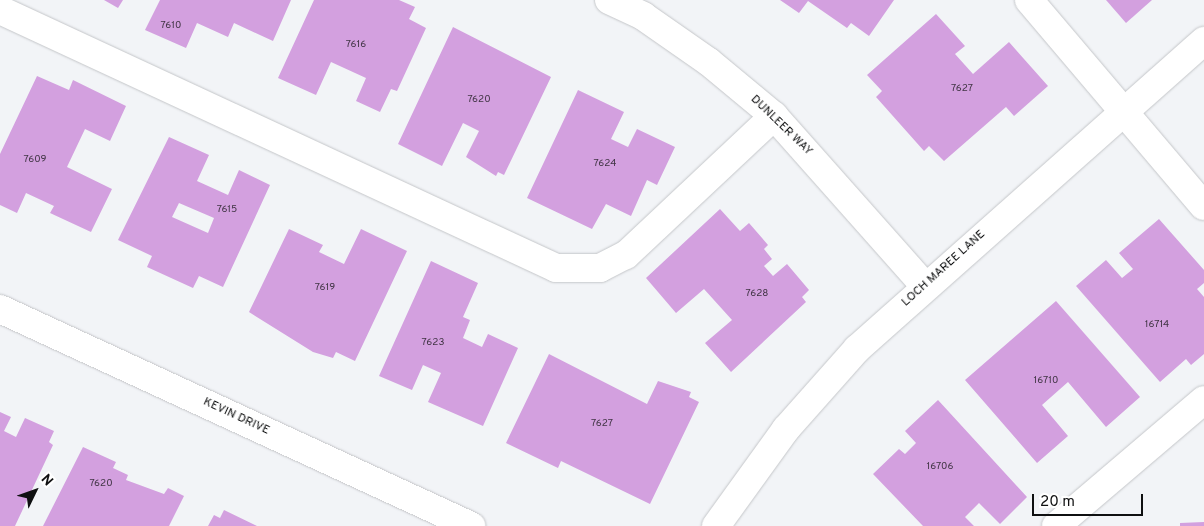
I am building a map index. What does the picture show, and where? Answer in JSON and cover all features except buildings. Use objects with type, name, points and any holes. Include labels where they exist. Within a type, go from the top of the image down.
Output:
[{"type":"street","name":"DUNLEER WAY","points":[[609,0],[643,16],[709,62],[774,116],[924,286]]},
{"type":"street","points":[[1029,0],[1204,206]]},
{"type":"street","points":[[0,10],[556,268],[600,268],[626,255],[774,116]]},
{"type":"street","name":"LOCH MAREE LANE","points":[[716,526],[786,429],[857,348],[924,286],[1204,42]]},
{"type":"street","name":"KEVIN DRIVE","points":[[0,309],[471,526]]},
{"type":"street","points":[[1056,526],[1204,400]]}]
